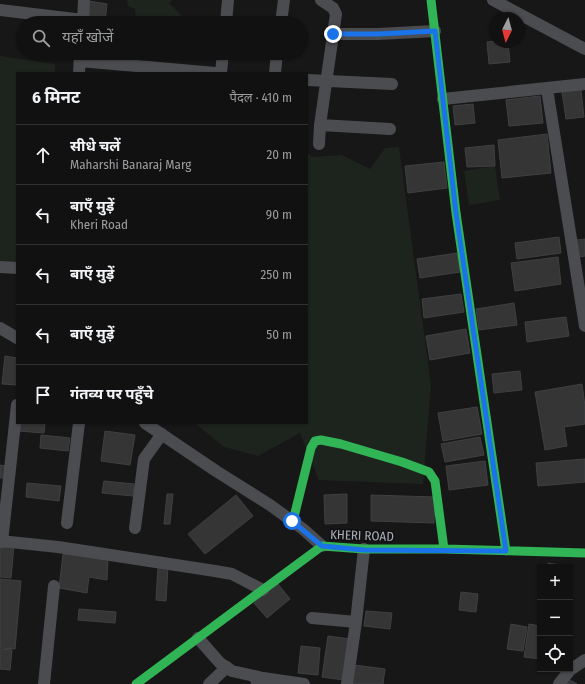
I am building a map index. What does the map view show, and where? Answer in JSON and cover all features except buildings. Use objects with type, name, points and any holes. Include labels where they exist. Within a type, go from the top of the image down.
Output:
[{"type":"street","points":[[83,16],[84,0]]},
{"type":"street","points":[[227,16],[228,0]]},
{"type":"street","points":[[282,16],[284,0]]},
{"type":"street","points":[[319,144],[320,125],[336,14],[333,8],[321,0]]},
{"type":"street","points":[[431,0],[456,213],[506,551]]},
{"type":"street","points":[[494,0],[585,49]]},
{"type":"street","points":[[0,10],[45,16]]},
{"type":"street","points":[[333,34],[378,34],[435,31]]},
{"type":"street","points":[[78,72],[80,60]]},
{"type":"street","points":[[105,60],[207,72]]},
{"type":"street","points":[[221,72],[222,60]]},
{"type":"street","points":[[275,72],[276,60]]},
{"type":"street","points":[[308,80],[392,84]]},
{"type":"street","points":[[443,99],[585,84]]},
{"type":"street","points":[[546,89],[585,326]]},
{"type":"street","points":[[320,125],[390,129]]},
{"type":"street","points":[[0,267],[16,268]]},
{"type":"street","points":[[0,328],[16,337]]},
{"type":"street","points":[[16,414],[1,542],[58,547],[215,570],[232,574],[263,590]]},
{"type":"street","points":[[66,523],[78,424]]},
{"type":"street","points":[[147,424],[216,472],[270,505],[322,546]]},
{"type":"street","points":[[135,528],[144,459],[162,434]]},
{"type":"street","points":[[292,521],[311,448],[315,441],[321,440],[341,444],[402,462],[429,472],[435,481],[444,549]]},
{"type":"street","name":"KHERI ROAD","points":[[136,684],[322,546],[364,550],[444,549],[585,553]]},
{"type":"street","points":[[347,684],[364,550]]},
{"type":"street","points":[[44,684],[54,586]]},
{"type":"street","points":[[312,618],[356,622]]},
{"type":"street","points":[[198,638],[220,663],[232,671],[258,681],[304,684]]},
{"type":"street","points":[[559,684],[570,670],[585,660]]},
{"type":"street","points":[[209,684],[227,667]]},
{"type":"shaded area","points":[[127,0],[172,0],[169,3],[182,16],[136,16],[135,9],[128,6]]},
{"type":"shaded area","points":[[0,56],[16,58],[16,60],[55,64],[55,72],[16,72],[16,265],[0,263]]},
{"type":"shaded area","points":[[399,147],[431,385],[423,484],[319,480],[300,433],[258,456],[224,447],[196,424],[308,424],[308,153],[312,157],[342,155],[370,169],[385,148]]},
{"type":"shaded area","points":[[495,166],[500,200],[469,205],[464,171]]},
{"type":"traffic: fast","points":[[431,0],[456,213],[506,551]]},
{"type":"traffic: fast","points":[[293,521],[311,448],[315,441],[321,440],[341,444],[402,462],[429,472],[435,481],[444,549]]},
{"type":"traffic: fast","points":[[136,684],[322,546],[364,549],[444,549],[585,553]]},
{"type":"route","points":[[292,521],[322,546],[364,550],[444,549],[506,551],[456,213],[435,31],[378,34],[333,34]]}]
